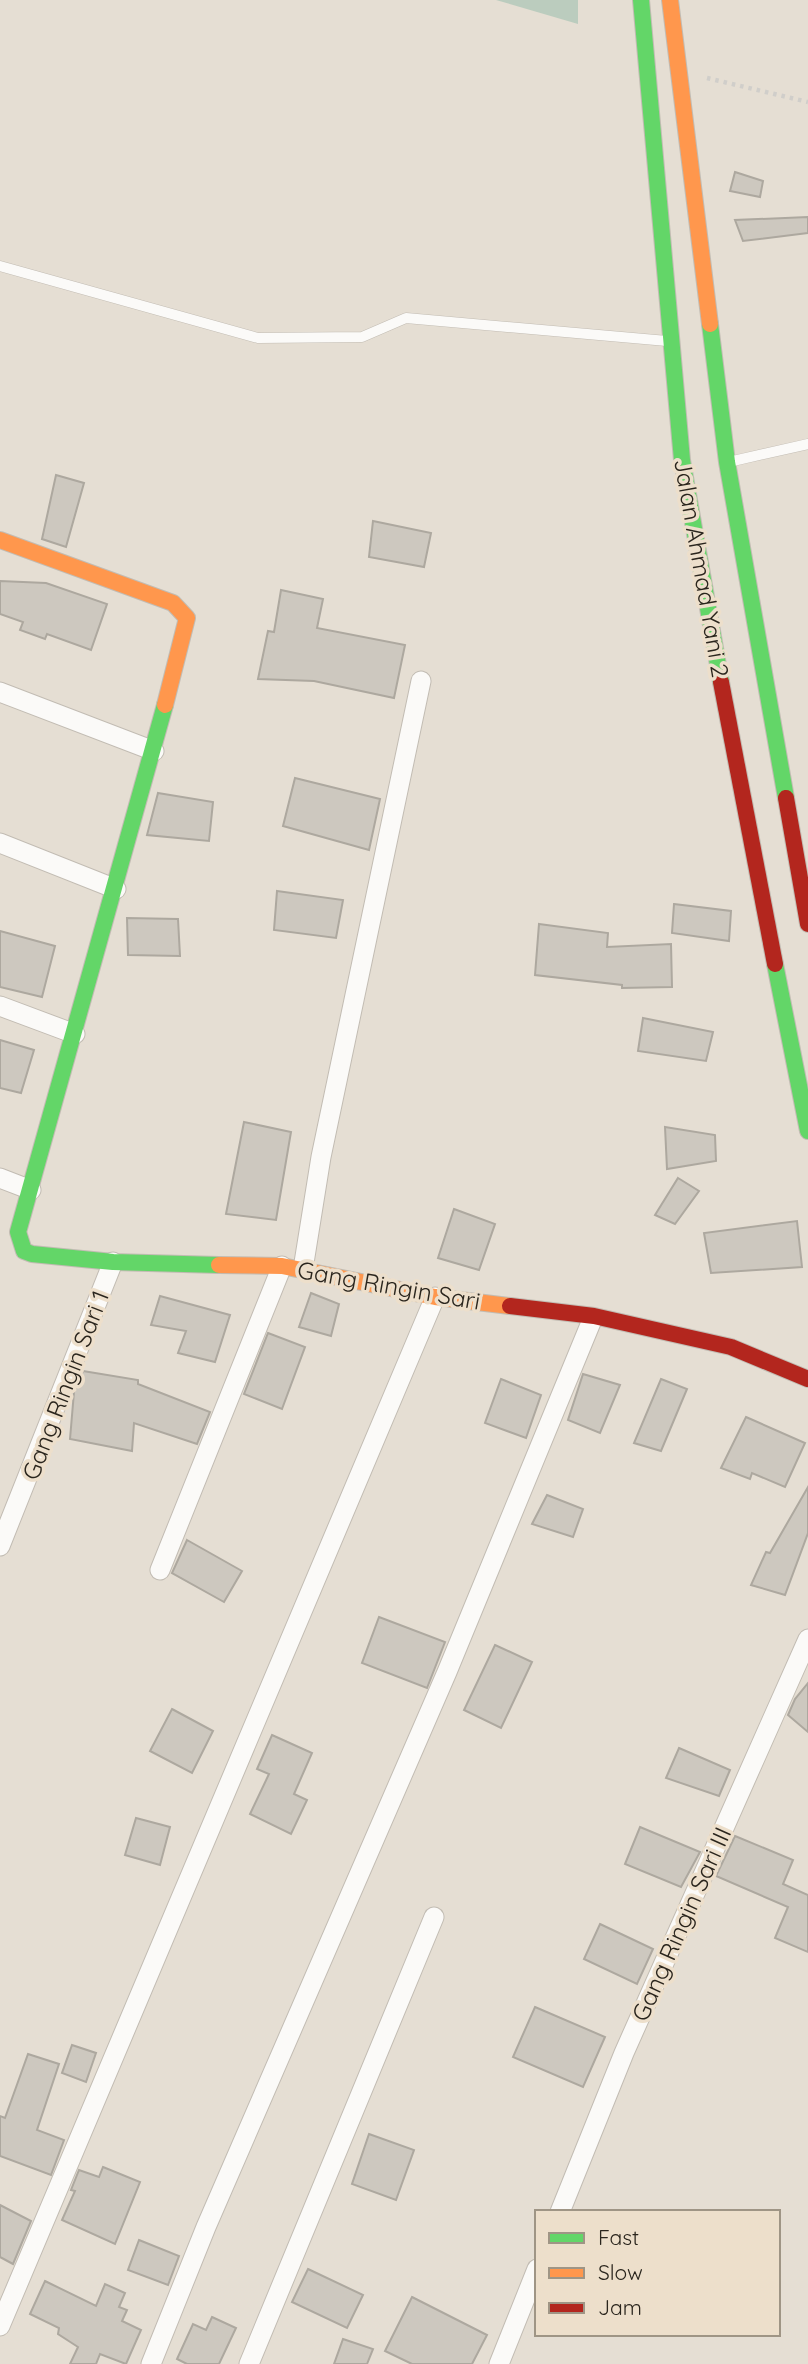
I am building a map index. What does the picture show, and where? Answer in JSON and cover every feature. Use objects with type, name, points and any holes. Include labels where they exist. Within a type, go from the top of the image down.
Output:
[{"type":"main road","name":"Jalan Ahmad Yani 2","points":[[641,0],[684,474],[734,755],[808,1130]]},
{"type":"main road","name":"Jalan Ahmad Yani 2","points":[[670,0],[727,462],[808,924]]},
{"type":"main road","points":[[0,540],[173,603],[187,618],[154,751],[31,1190]]},
{"type":"main road","name":"Gang Ringin Sari","points":[[31,1190],[18,1232],[19,1242],[27,1254],[278,1275],[303,1269],[435,1297],[731,1347],[785,1372],[808,1379]]},
{"type":"street","points":[[303,1269],[321,1157],[421,681]]},
{"type":"street","points":[[0,692],[154,751]]},
{"type":"street","points":[[0,843],[116,889]]},
{"type":"street","points":[[0,1006],[75,1034]]},
{"type":"street","points":[[0,1178],[31,1190]]},
{"type":"street","name":"Gang Ringin Sari 1","points":[[0,1546],[113,1262]]},
{"type":"street","points":[[160,1570],[278,1275]]},
{"type":"street","points":[[0,2326],[435,1297]]},
{"type":"street","points":[[150,2364],[447,1672],[591,1322]]},
{"type":"street","name":"Gang Ringin Sari III","points":[[561,2210],[630,2040],[808,1639]]},
{"type":"street","points":[[249,2364],[434,1917]]},
{"type":"street","points":[[499,2364],[535,2274]]},
{"type":"lane","points":[[0,266],[258,338],[362,337],[406,318],[674,341]]},
{"type":"lane","points":[[727,462],[808,444]]},
{"type":"path","points":[[678,71],[808,102]]},
{"type":"green space","points":[[496,0],[578,0],[578,24]]},
{"type":"building","points":[[735,172],[763,181],[760,197],[730,191]]},
{"type":"building","points":[[808,217],[808,233],[743,241],[735,220]]},
{"type":"building","points":[[56,475],[84,483],[66,547],[42,539]]},
{"type":"building","points":[[373,521],[431,533],[424,567],[369,557]]},
{"type":"building","points":[[0,581],[46,583],[107,604],[91,650],[47,634],[45,639],[20,630],[23,622],[0,614]]},
{"type":"building","points":[[281,590],[323,599],[317,628],[405,645],[394,698],[314,681],[258,679],[268,631],[274,632]]},
{"type":"building","points":[[295,778],[380,799],[369,850],[283,826]]},
{"type":"building","points":[[158,793],[213,802],[209,841],[147,835]]},
{"type":"building","points":[[277,891],[343,900],[336,938],[274,930]]},
{"type":"building","points":[[674,904],[731,911],[729,941],[672,933]]},
{"type":"building","points":[[127,918],[178,919],[180,956],[128,955]]},
{"type":"building","points":[[539,924],[608,933],[607,947],[671,944],[672,987],[622,988],[622,985],[535,975]]},
{"type":"building","points":[[0,931],[55,946],[42,997],[0,987]]},
{"type":"building","points":[[643,1018],[713,1032],[706,1061],[638,1051]]},
{"type":"building","points":[[0,1040],[34,1050],[21,1093],[0,1088]]},
{"type":"building","points":[[244,1122],[291,1132],[276,1220],[226,1214]]},
{"type":"building","points":[[665,1127],[715,1135],[716,1161],[667,1169]]},
{"type":"building","points":[[678,1178],[699,1191],[675,1224],[655,1215]]},
{"type":"building","points":[[454,1209],[495,1224],[479,1270],[438,1258]]},
{"type":"building","points":[[797,1221],[802,1267],[711,1273],[704,1233]]},
{"type":"building","points":[[311,1293],[339,1304],[331,1336],[299,1327]]},
{"type":"building","points":[[160,1296],[230,1315],[215,1362],[178,1353],[186,1331],[151,1325]]},
{"type":"building","points":[[268,1333],[305,1347],[282,1409],[244,1394]]},
{"type":"building","points":[[83,1371],[138,1380],[138,1384],[210,1412],[197,1444],[134,1423],[132,1451],[70,1439],[74,1392]]},
{"type":"building","points":[[583,1374],[620,1385],[600,1433],[568,1420]]},
{"type":"building","points":[[501,1379],[541,1395],[526,1438],[485,1423]]},
{"type":"building","points":[[661,1379],[687,1389],[661,1451],[634,1443]]},
{"type":"building","points":[[746,1417],[805,1443],[785,1487],[752,1473],[750,1479],[721,1468]]},
{"type":"building","points":[[808,1487],[808,1533],[785,1595],[751,1585],[766,1552],[770,1553]]},
{"type":"building","points":[[547,1495],[583,1509],[573,1537],[532,1524]]},
{"type":"building","points":[[187,1540],[242,1571],[224,1602],[172,1573]]},
{"type":"building","points":[[379,1617],[445,1642],[427,1688],[362,1663]]},
{"type":"building","points":[[495,1645],[532,1662],[501,1728],[464,1710]]},
{"type":"building","points":[[808,1683],[808,1732],[788,1715],[795,1699]]},
{"type":"building","points":[[172,1709],[213,1731],[192,1773],[150,1751]]},
{"type":"building","points":[[272,1735],[312,1753],[294,1794],[307,1800],[291,1834],[250,1814],[269,1774],[257,1769]]},
{"type":"building","points":[[679,1748],[730,1770],[719,1796],[666,1778]]},
{"type":"building","points":[[136,1818],[170,1827],[160,1865],[125,1855]]},
{"type":"building","points":[[640,1827],[700,1852],[681,1887],[625,1864]]},
{"type":"building","points":[[735,1836],[793,1860],[783,1884],[808,1895],[808,1952],[775,1938],[788,1907],[716,1876]]},
{"type":"building","points":[[600,1924],[653,1949],[637,1984],[584,1959]]},
{"type":"building","points":[[535,2007],[605,2037],[583,2087],[513,2057]]},
{"type":"building","points":[[72,2045],[96,2053],[86,2082],[62,2073]]},
{"type":"building","points":[[28,2054],[59,2064],[37,2130],[64,2140],[51,2175],[0,2156],[0,2116],[5,2118]]},
{"type":"building","points":[[369,2134],[414,2150],[396,2200],[352,2184]]},
{"type":"building","points":[[103,2167],[140,2182],[115,2244],[62,2220],[75,2191],[71,2190],[79,2170],[99,2177]]},
{"type":"building","points":[[0,2205],[31,2221],[13,2264],[0,2257]]},
{"type":"building","points":[[139,2240],[179,2256],[168,2285],[128,2270]]},
{"type":"building","points":[[308,2269],[363,2295],[347,2328],[292,2302]]},
{"type":"building","points":[[45,2281],[96,2306],[105,2284],[125,2293],[119,2307],[127,2310],[122,2321],[141,2330],[126,2364],[100,2354],[96,2364],[70,2364],[78,2347],[58,2334],[59,2328],[30,2314]]},
{"type":"building","points":[[412,2297],[487,2335],[472,2364],[412,2364],[385,2351]]},
{"type":"building","points":[[212,2317],[236,2328],[219,2364],[187,2364],[177,2359],[193,2324],[206,2330]]},
{"type":"building","points":[[343,2339],[373,2349],[367,2364],[334,2364]]},
{"type":"traffic: fast","points":[[641,0],[682,460],[721,682]]},
{"type":"traffic: fast","points":[[710,324],[727,462],[786,798]]},
{"type":"traffic: fast","points":[[165,705],[18,1232],[24,1251],[32,1254],[113,1262],[219,1265]]},
{"type":"traffic: fast","points":[[775,964],[808,1131]]},
{"type":"traffic: slow","points":[[670,0],[710,324]]},
{"type":"traffic: slow","points":[[0,540],[173,603],[187,618],[165,705]]},
{"type":"traffic: slow","points":[[219,1265],[282,1266],[435,1297],[510,1306]]},
{"type":"traffic: jam","points":[[721,682],[775,964]]},
{"type":"traffic: jam","points":[[786,798],[808,924]]},
{"type":"traffic: jam","points":[[510,1306],[594,1316],[731,1347],[808,1379]]}]
